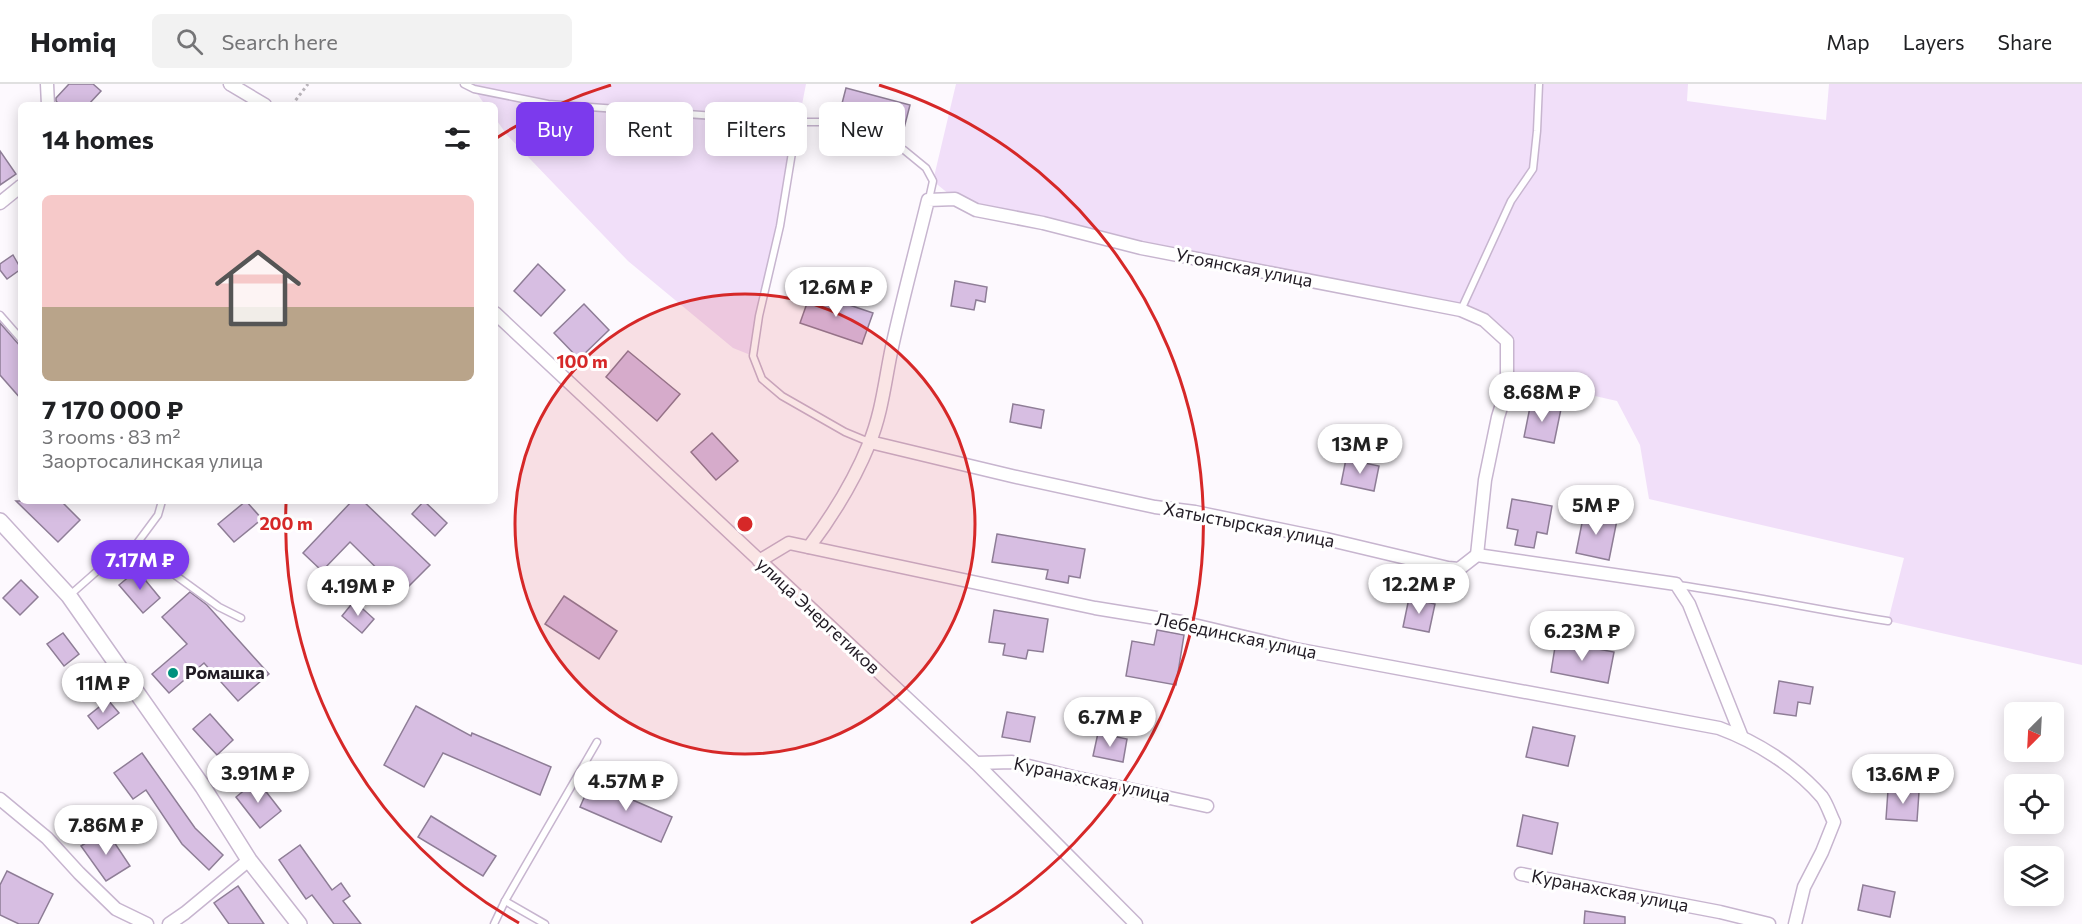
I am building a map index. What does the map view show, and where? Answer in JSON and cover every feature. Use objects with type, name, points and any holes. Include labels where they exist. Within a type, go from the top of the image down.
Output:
[{"type":"street","points":[[47,84],[48,102]]},
{"type":"street","points":[[230,84],[260,102]]},
{"type":"street","points":[[0,203],[18,188]]},
{"type":"street","name":"Угоянская улица","points":[[928,200],[954,199],[976,210],[1043,223],[1141,248],[1461,310],[1484,320],[1507,341],[1507,388],[1498,417],[1485,480],[1477,555]]},
{"type":"street","points":[[809,547],[828,521],[856,473],[870,442],[880,410],[899,316],[928,200]]},
{"type":"street","name":"улица Энергетиков","points":[[498,316],[976,763],[1136,924]]},
{"type":"street","name":"Хатыстырская улица","points":[[870,442],[1012,476],[1155,507],[1195,512],[1326,539],[1448,568],[1460,569],[1477,555]]},
{"type":"street","points":[[0,521],[69,596],[203,786],[249,860],[299,924]]},
{"type":"street","name":"Лебединская улица","points":[[759,561],[789,543],[1095,608],[1181,621],[1295,649],[1719,728],[1741,735],[1795,771],[1823,799],[1834,822],[1804,887],[1795,924]]},
{"type":"street","points":[[1477,555],[1676,584],[1689,604],[1741,735]]},
{"type":"street","name":"Куранахская улица","points":[[976,763],[1012,762],[1207,806]]},
{"type":"street","points":[[0,799],[47,838],[116,909],[147,924]]},
{"type":"street","points":[[169,924],[185,914],[249,860]]},
{"type":"street","name":"Куранахская улица","points":[[1521,874],[1720,912],[1769,924]]},
{"type":"lane","points":[[464,84],[474,89],[548,104],[705,115]]},
{"type":"lane","points":[[1461,310],[1511,201],[1533,169],[1539,84]]},
{"type":"lane","points":[[905,151],[926,168],[933,181],[928,200]]},
{"type":"lane","points":[[791,156],[753,356],[762,379],[782,396],[845,432],[870,442]]},
{"type":"lane","points":[[0,315],[18,336]]},
{"type":"lane","points":[[1507,388],[1520,379],[1577,392]]},
{"type":"lane","points":[[69,596],[104,565],[135,546],[158,515],[161,504]]},
{"type":"lane","points":[[135,546],[219,607],[241,618]]},
{"type":"lane","points":[[1676,584],[1888,621]]},
{"type":"lane","points":[[494,924],[597,742]]},
{"type":"lane","points":[[505,901],[545,924]]},
{"type":"path","points":[[294,102],[308,84]]},
{"type":"shaded area","points":[[464,84],[806,84],[802,102],[705,102],[705,156],[792,156],[753,356],[733,348],[628,261],[527,156],[594,156],[594,102],[516,102],[516,144],[498,122],[498,102],[483,102],[474,89]]},
{"type":"shaded area","points":[[956,84],[1688,84],[1687,101],[1826,120],[1829,84],[2082,84],[2082,665],[1888,621],[1904,558],[1649,499],[1640,445],[1617,401],[1520,379],[1507,388],[1507,341],[1484,320],[955,199],[933,181]]},
{"type":"building","points":[[69,84],[93,84],[101,91],[91,102],[57,102],[56,98]]},
{"type":"building","points":[[846,88],[899,102],[842,102]]},
{"type":"building","points":[[905,104],[910,105],[905,124]]},
{"type":"building","points":[[0,151],[16,174],[0,185]]},
{"type":"building","points":[[13,255],[18,264],[18,271],[7,279],[0,270],[0,264]]},
{"type":"building","points":[[538,264],[565,290],[541,316],[514,291]]},
{"type":"building","points":[[955,281],[987,287],[985,302],[976,300],[974,310],[951,306]]},
{"type":"building","points":[[811,292],[873,313],[862,344],[800,323]]},
{"type":"building","points":[[584,304],[609,330],[579,359],[554,333]]},
{"type":"building","points":[[0,323],[18,344],[18,396],[0,375]]},
{"type":"building","points":[[628,351],[680,394],[657,421],[606,377]]},
{"type":"building","points":[[1531,402],[1561,409],[1554,443],[1524,437]]},
{"type":"building","points":[[1013,404],[1044,410],[1041,428],[1010,422]]},
{"type":"building","points":[[712,433],[738,461],[716,480],[691,452]]},
{"type":"building","points":[[1346,459],[1379,466],[1374,491],[1341,484]]},
{"type":"building","points":[[1512,499],[1552,506],[1547,534],[1537,532],[1534,548],[1515,545],[1518,530],[1507,528]]},
{"type":"building","points":[[19,504],[64,504],[80,520],[58,542]]},
{"type":"building","points":[[242,504],[249,504],[262,519],[234,542],[218,524]]},
{"type":"building","points":[[349,504],[366,504],[430,565],[402,593],[350,542],[322,571],[303,553]]},
{"type":"building","points":[[421,504],[427,504],[447,523],[435,536],[412,514]]},
{"type":"building","points":[[1584,513],[1617,520],[1609,560],[1576,553]]},
{"type":"building","points":[[997,534],[1085,549],[1080,578],[1069,576],[1068,583],[1046,579],[1048,570],[992,562]]},
{"type":"building","points":[[137,570],[160,598],[143,613],[119,585]]},
{"type":"building","points":[[21,580],[38,597],[20,615],[3,598]]},
{"type":"building","points":[[190,592],[207,605],[269,674],[238,701],[204,663],[169,693],[152,674],[187,644],[162,617]]},
{"type":"building","points":[[564,596],[617,631],[599,659],[545,624]]},
{"type":"building","points":[[1409,598],[1435,604],[1429,632],[1403,627]]},
{"type":"building","points":[[354,601],[374,619],[362,633],[342,616]]},
{"type":"building","points":[[994,610],[1048,619],[1043,652],[1028,650],[1026,659],[1003,655],[1005,644],[989,642]]},
{"type":"building","points":[[1157,630],[1184,635],[1176,685],[1126,676],[1132,641],[1154,645]]},
{"type":"building","points":[[63,633],[79,654],[64,666],[47,644]]},
{"type":"building","points":[[1556,641],[1614,652],[1608,683],[1551,672]]},
{"type":"building","points":[[1779,681],[1813,687],[1810,704],[1798,702],[1796,716],[1774,713]]},
{"type":"building","points":[[108,700],[119,713],[98,729],[88,716]]},
{"type":"building","points":[[416,706],[471,736],[472,733],[551,767],[540,795],[443,753],[424,787],[384,765]]},
{"type":"building","points":[[1007,712],[1035,717],[1030,742],[1002,737]]},
{"type":"building","points":[[210,714],[233,740],[217,755],[193,729]]},
{"type":"building","points":[[1533,727],[1575,736],[1568,766],[1526,757]]},
{"type":"building","points":[[1098,733],[1127,739],[1123,762],[1093,756]]},
{"type":"building","points":[[142,753],[195,828],[223,855],[209,870],[182,844],[146,790],[133,799],[114,773]]},
{"type":"building","points":[[257,780],[281,811],[260,828],[236,797]]},
{"type":"building","points":[[591,782],[672,817],[661,842],[580,807]]},
{"type":"building","points":[[1888,790],[1919,792],[1917,821],[1886,819]]},
{"type":"building","points":[[1523,815],[1558,823],[1552,854],[1517,846]]},
{"type":"building","points":[[431,816],[496,856],[483,876],[418,837]]},
{"type":"building","points":[[106,830],[130,866],[106,881],[81,846]]},
{"type":"building","points":[[300,845],[332,890],[341,883],[350,896],[343,901],[361,924],[334,924],[312,895],[306,899],[279,860]]},
{"type":"building","points":[[7,871],[53,894],[38,924],[19,924],[0,915],[0,885]]},
{"type":"building","points":[[1863,885],[1895,892],[1890,917],[1858,910]]},
{"type":"building","points":[[238,886],[264,924],[229,924],[214,903]]},
{"type":"building","points":[[1585,911],[1625,917],[1625,924],[1584,924]]},
{"type":"place","name":"Ромашка","points":[[173,673]]}]
